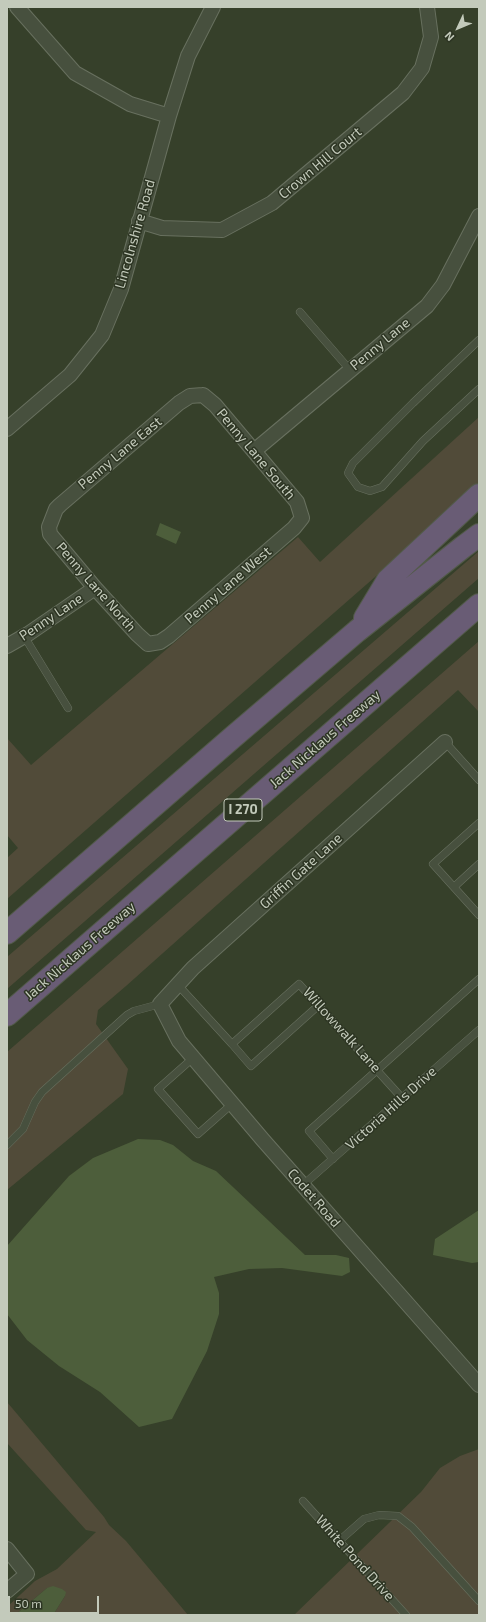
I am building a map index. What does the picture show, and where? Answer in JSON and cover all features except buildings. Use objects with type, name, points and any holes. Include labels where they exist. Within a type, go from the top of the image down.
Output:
[{"type":"highway","points":[[357,632],[388,580],[479,495]]},
{"type":"highway","points":[[7,933],[233,737],[357,632],[471,541],[479,521]]},
{"type":"highway","name":"Jack Nicklaus Freeway","points":[[7,1015],[479,605]]},
{"type":"street","points":[[17,7],[52,49],[75,73],[130,104],[169,116]]},
{"type":"street","name":"Lincolnshire Road","points":[[7,429],[70,375],[102,335],[121,289],[169,116],[188,56],[213,7]]},
{"type":"street","name":"Crown Hill Court","points":[[139,221],[162,228],[222,230],[272,203],[403,93],[422,68],[431,37],[427,7]]},
{"type":"street","name":"Penny Lane","points":[[254,451],[427,306],[443,285],[479,216]]},
{"type":"street","name":"Penny Lane South","points":[[203,395],[215,405],[298,502],[302,518]]},
{"type":"street","name":"Penny Lane East","points":[[49,527],[56,509],[60,505],[179,403],[190,396],[203,395]]},
{"type":"street","name":"Penny Lane West","points":[[148,644],[160,642],[169,636],[294,528],[302,518]]},
{"type":"street","name":"Penny Lane North","points":[[49,527],[50,534],[95,588],[148,644]]},
{"type":"street","name":"Penny Lane","points":[[7,646],[95,588]]},
{"type":"street","name":"Griffin Gate Lane","points":[[160,1004],[193,968],[446,742]]},
{"type":"street","name":"Codet Road","points":[[160,1004],[179,1041],[193,1058],[303,1186],[479,1385]]},
{"type":"street","points":[[7,1549],[27,1574],[7,1591]]},
{"type":"lane","points":[[300,312],[350,370]]},
{"type":"lane","points":[[479,340],[412,403],[353,463],[348,473],[358,486],[370,491],[382,487],[423,441],[479,389]]},
{"type":"lane","points":[[24,636],[68,708]]},
{"type":"lane","points":[[446,742],[479,780]]},
{"type":"lane","points":[[479,822],[433,864],[479,916]]},
{"type":"lane","points":[[454,887],[479,864]]},
{"type":"lane","points":[[333,1159],[309,1131],[479,979]]},
{"type":"lane","points":[[178,984],[252,1066],[319,1005]]},
{"type":"lane","name":"Willowwalk Lane","points":[[232,1044],[300,984],[402,1098]]},
{"type":"lane","points":[[7,1145],[23,1129],[35,1102],[42,1092],[127,1015],[134,1011],[160,1004]]},
{"type":"lane","name":"Victoria Hills Drive","points":[[303,1186],[479,1030]]},
{"type":"lane","points":[[193,1058],[158,1089],[198,1134],[232,1104]]},
{"type":"lane","name":"White Pond Drive","points":[[303,1501],[406,1615]]},
{"type":"lane","points":[[339,1541],[364,1519],[378,1515],[398,1516],[412,1527],[479,1601]]},
{"type":"shaded area","points":[[479,417],[479,486],[7,899],[7,858],[18,848],[7,835],[7,738],[31,765],[298,537],[320,562]]},
{"type":"shaded area","points":[[160,523],[181,532],[176,544],[156,535]]},
{"type":"shaded area","points":[[479,551],[479,578],[7,989],[7,957]]},
{"type":"shaded area","points":[[479,641],[479,712],[458,690],[98,1010],[96,1024],[128,1069],[123,1094],[7,1190],[7,1052]]},
{"type":"shaded area","points":[[138,1139],[160,1140],[173,1145],[193,1161],[216,1171],[305,1255],[336,1255],[349,1258],[350,1272],[342,1276],[282,1268],[249,1269],[214,1277],[219,1293],[219,1314],[207,1351],[172,1419],[139,1427],[100,1392],[59,1366],[27,1340],[7,1314],[7,1246],[69,1176],[93,1158]]},
{"type":"shaded area","points":[[479,1210],[479,1262],[472,1263],[433,1255],[435,1239]]},
{"type":"shaded area","points":[[7,1402],[104,1517],[109,1525],[126,1541],[188,1615],[53,1615],[65,1596],[47,1588],[15,1615],[7,1615],[7,1607],[35,1581],[57,1569],[96,1532],[86,1530],[7,1443]]},
{"type":"shaded area","points":[[479,1449],[479,1615],[294,1615],[421,1492],[440,1468],[460,1456]]},
{"type":"shaded area","points":[[53,1586],[66,1592],[53,1615],[15,1615],[47,1588]]}]
